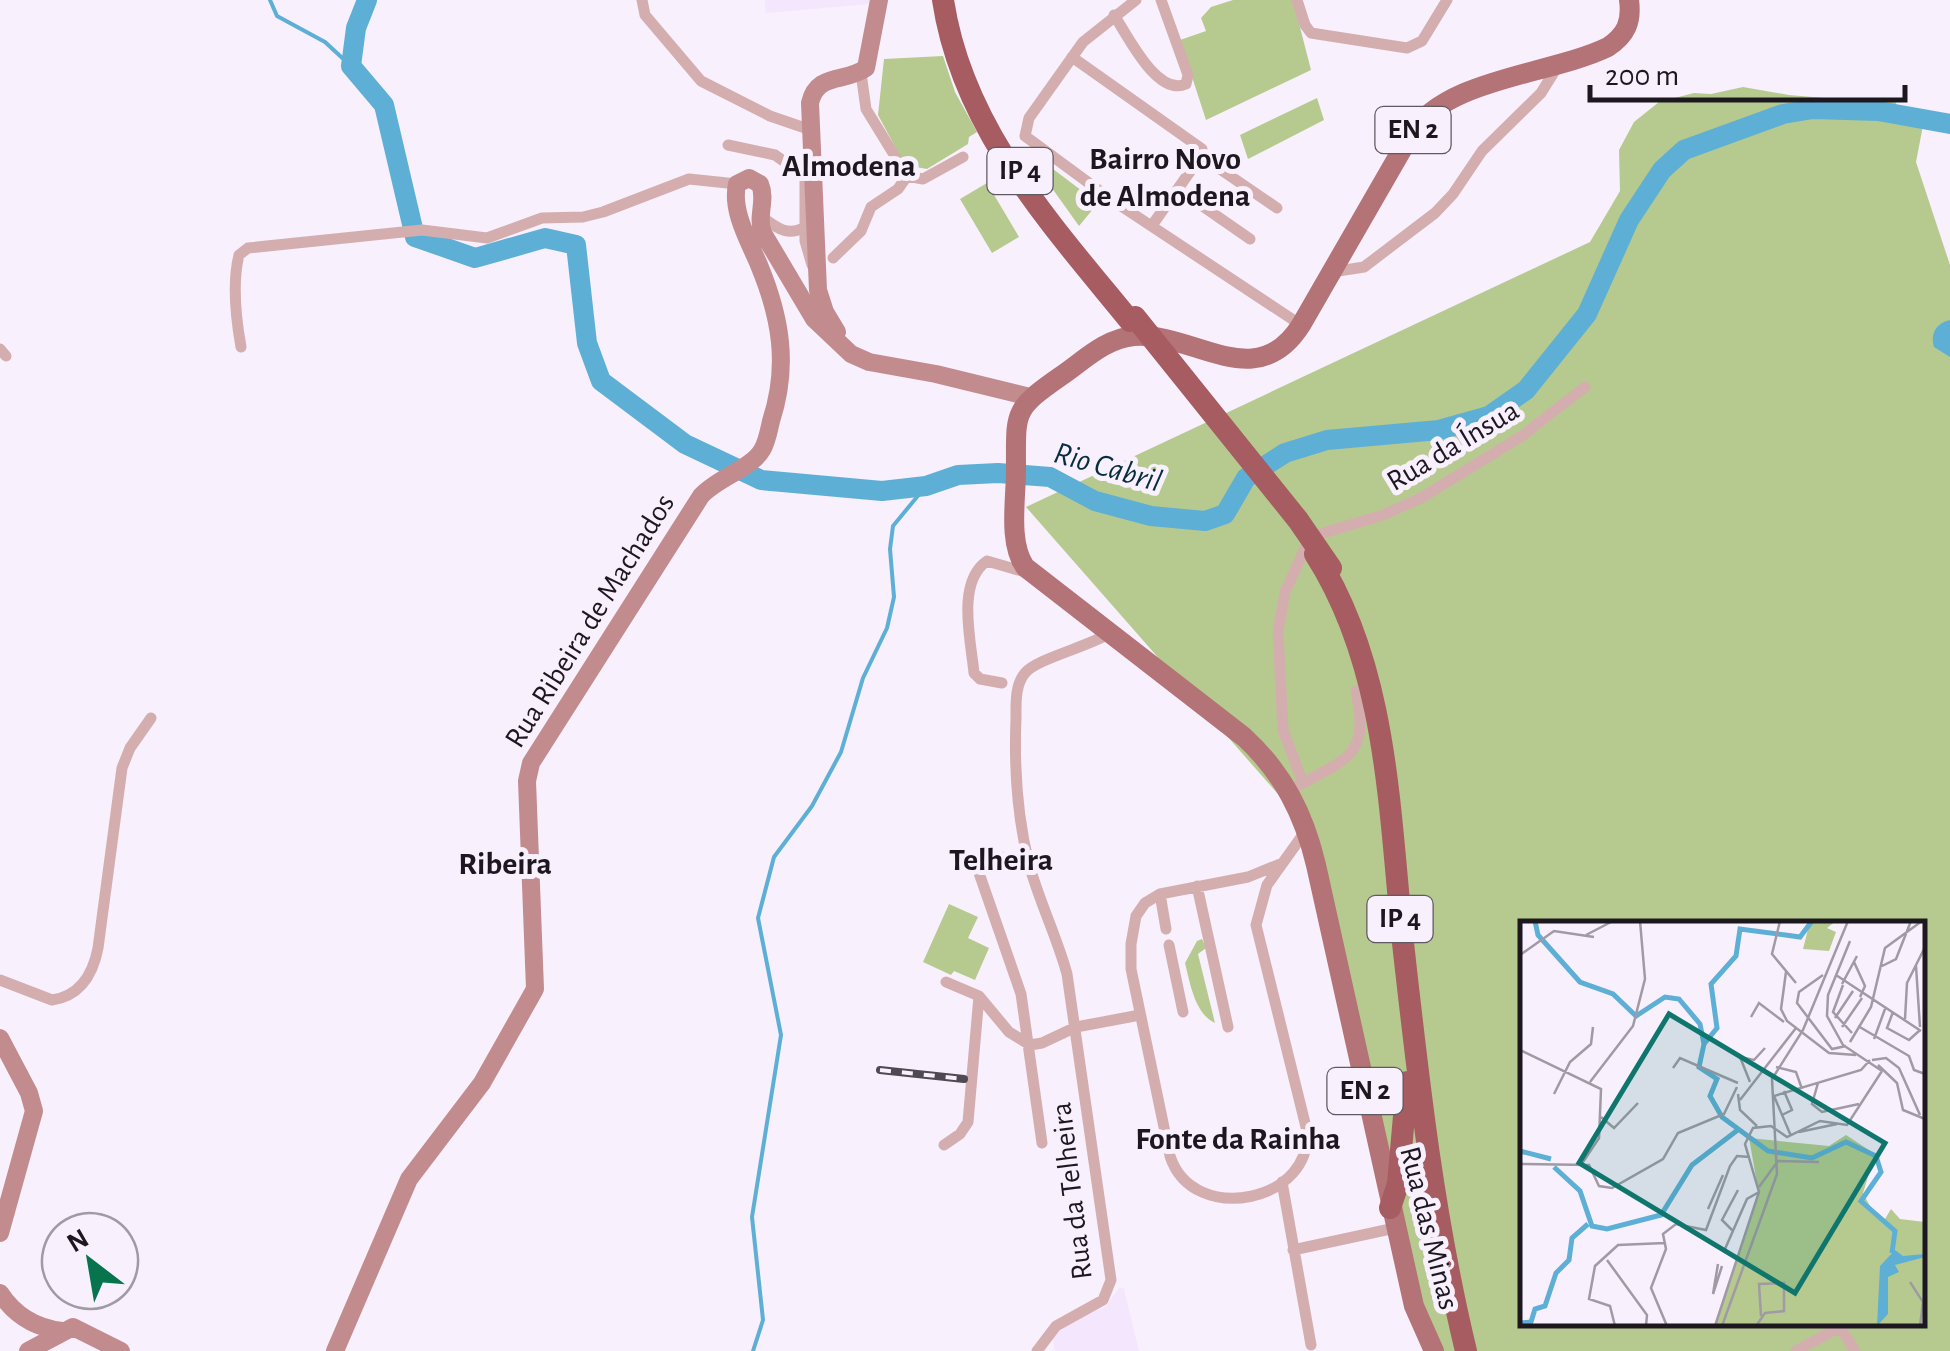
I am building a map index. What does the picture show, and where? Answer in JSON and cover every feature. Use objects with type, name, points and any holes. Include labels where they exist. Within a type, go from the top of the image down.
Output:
[{"type":"highway","name":"IP 4","points":[[943,0],[960,72],[986,127],[1023,186],[1288,507],[1363,634],[1382,702],[1433,1132],[1474,1351]]},
{"type":"highway","name":"IP 4","points":[[952,0],[970,74],[992,125],[1046,206],[1132,318]]},
{"type":"highway","name":"IP 4","points":[[1324,564],[1356,638],[1372,692],[1422,1116],[1466,1351]]},
{"type":"highway","points":[[1393,1218],[1407,1089],[1399,909]]},
{"type":"main road","points":[[860,359],[824,312],[817,279],[808,129],[815,88],[827,80],[861,72],[869,59],[879,0]]},
{"type":"main road","name":"EN 2","points":[[1108,634],[1029,572],[1018,555],[1019,411],[1030,398],[1103,347],[1124,338],[1154,337],[1253,359],[1282,350],[1301,326],[1426,114],[1450,98],[1598,52],[1618,40],[1628,24],[1629,0]]},
{"type":"main road","points":[[736,184],[751,178],[760,184],[763,232],[814,319],[843,348],[860,359],[1030,398]]},
{"type":"main road","name":"Rua Ribeira de Machados","points":[[335,1351],[413,1172],[482,1082],[535,989],[527,782],[532,760],[700,498],[763,449],[782,378],[783,356],[764,278],[741,219],[736,184]]},
{"type":"main road","name":"Rua das Minas","points":[[1108,634],[1244,737],[1296,787],[1414,1308],[1434,1351]]},
{"type":"main road","points":[[0,1038],[34,1111],[0,1234]]},
{"type":"main road","points":[[0,1293],[35,1326],[62,1331]]},
{"type":"main road","points":[[18,1314],[25,1351],[62,1331],[79,1328],[121,1351]]},
{"type":"street","points":[[642,0],[649,20],[701,81],[770,116],[808,129]]},
{"type":"street","points":[[1109,0],[1152,71],[1168,85],[1179,87],[1186,84],[1188,75],[1161,0]]},
{"type":"street","points":[[1136,0],[1091,33],[1024,130],[1032,143],[1301,326]]},
{"type":"street","points":[[1297,0],[1305,25],[1312,33],[1402,48],[1422,41],[1447,0]]},
{"type":"street","points":[[1072,57],[1201,148],[1202,156],[1152,224]]},
{"type":"street","points":[[1332,272],[1364,267],[1426,221],[1453,194],[1482,151],[1542,93],[1559,64]]},
{"type":"street","points":[[861,72],[866,109],[894,160],[908,176],[923,179],[964,157]]},
{"type":"street","points":[[728,145],[778,156],[809,179],[806,248],[817,279]]},
{"type":"street","points":[[1202,156],[1277,208]]},
{"type":"street","points":[[833,258],[861,231],[870,207],[896,191],[908,176]]},
{"type":"street","points":[[241,347],[236,265],[242,251],[413,231],[484,238],[542,218],[603,212],[688,179],[736,184]]},
{"type":"street","points":[[1178,189],[1250,239]]},
{"type":"street","points":[[760,215],[788,232],[805,227]]},
{"type":"street","name":"Rua da Ínsua","points":[[1296,787],[1283,730],[1278,631],[1286,592],[1307,544],[1323,533],[1384,516],[1422,498],[1522,436],[1585,387]]},
{"type":"street","points":[[1002,682],[980,680],[974,673],[969,610],[972,583],[976,570],[987,561],[1029,572]]},
{"type":"street","name":"Rua da Telheira","points":[[1037,1351],[1052,1329],[1098,1304],[1111,1286],[1076,1027],[1056,932],[1030,868],[1023,836],[1014,766],[1017,698],[1020,680],[1032,667],[1108,634]]},
{"type":"street","points":[[1296,787],[1342,760],[1359,742],[1362,724],[1356,691]]},
{"type":"street","points":[[0,980],[52,1000],[75,992],[89,974],[98,948],[122,768],[130,748],[152,718]]},
{"type":"street","points":[[1280,864],[1258,874],[1160,894],[1141,907],[1133,928],[1130,962],[1170,1156],[1179,1174],[1194,1190],[1220,1199],[1261,1194],[1282,1182],[1302,1160],[1308,1138],[1256,925],[1265,890],[1308,828]]},
{"type":"street","points":[[1002,858],[982,863],[979,875],[1020,988],[1042,1143]]},
{"type":"street","points":[[1198,886],[1228,1027]]},
{"type":"street","points":[[1160,894],[1166,929]]},
{"type":"street","points":[[1169,945],[1182,1012]]},
{"type":"street","points":[[946,982],[979,996],[1008,1032],[1030,1045],[1076,1027],[1140,1015]]},
{"type":"street","points":[[944,1145],[960,1134],[968,1122],[979,996]]},
{"type":"street","points":[[1282,1182],[1311,1346]]},
{"type":"street","points":[[1293,1250],[1393,1218]]},
{"type":"street","points":[[1796,1351],[1836,1329],[1843,1332],[1854,1351]]},
{"type":"shaded area","points":[[765,0],[870,0],[869,4],[766,13]]},
{"type":"shaded area","points":[[1120,1287],[1124,1289],[1139,1351],[1055,1351],[1052,1336],[1066,1323],[1105,1307]]},
{"type":"green space","points":[[1233,0],[1293,0],[1311,70],[1206,120],[1180,40],[1206,31],[1201,18],[1211,7]]},
{"type":"green space","points":[[943,56],[955,92],[977,132],[969,137],[968,144],[927,169],[905,165],[878,115],[884,59]]},
{"type":"green space","points":[[1743,87],[1883,103],[1894,98],[1897,106],[1926,110],[1916,162],[1950,265],[1950,1351],[1430,1351],[1320,842],[1026,507],[1590,242],[1620,191],[1619,150],[1634,122],[1659,102],[1694,93],[1711,94]]},
{"type":"green space","points":[[1317,98],[1324,120],[1248,159],[1240,135]]},
{"type":"green space","points":[[1053,169],[1098,203],[1079,226],[1044,177]]},
{"type":"green space","points":[[987,183],[1019,237],[992,253],[960,199]]},
{"type":"green space","points":[[949,904],[978,917],[968,938],[989,948],[975,980],[954,971],[951,975],[923,962]]},
{"type":"green space","points":[[1202,939],[1206,948],[1198,954],[1215,1023],[1198,1005],[1185,963]]},
{"type":"water","points":[[1950,320],[1950,357],[1934,347],[1933,338],[1938,326]]},
{"type":"waterway","points":[[270,0],[277,16],[325,42],[351,66]]},
{"type":"waterway","name":"Rio Cabril","points":[[367,0],[356,28],[351,66],[384,105],[415,237],[475,258],[545,238],[576,245],[587,343],[601,381],[685,444],[761,480],[882,491],[926,486],[958,475],[1050,477],[1095,501],[1151,516],[1205,521],[1225,514],[1246,478],[1285,453],[1327,440],[1439,430],[1489,416],[1526,390],[1587,314],[1629,220],[1662,170],[1684,150],[1783,114],[1813,109],[1878,111],[1950,124]]},
{"type":"waterway","points":[[753,1351],[763,1320],[752,1217],[781,1035],[758,918],[774,857],[812,806],[841,752],[863,678],[887,628],[894,597],[890,549],[893,526],[926,486]]},
{"type":"railway","points":[[880,1070],[964,1079]]},
{"type":"district","name":"Almodena","points":[[849,166]]},
{"type":"district","name":"Bairro Novo de Almodena","points":[[1165,178]]},
{"type":"district","name":"Telheira","points":[[1001,860]]},
{"type":"district","name":"Ribeira","points":[[505,864]]},
{"type":"district","name":"Fonte da Rainha","points":[[1238,1139]]}]
